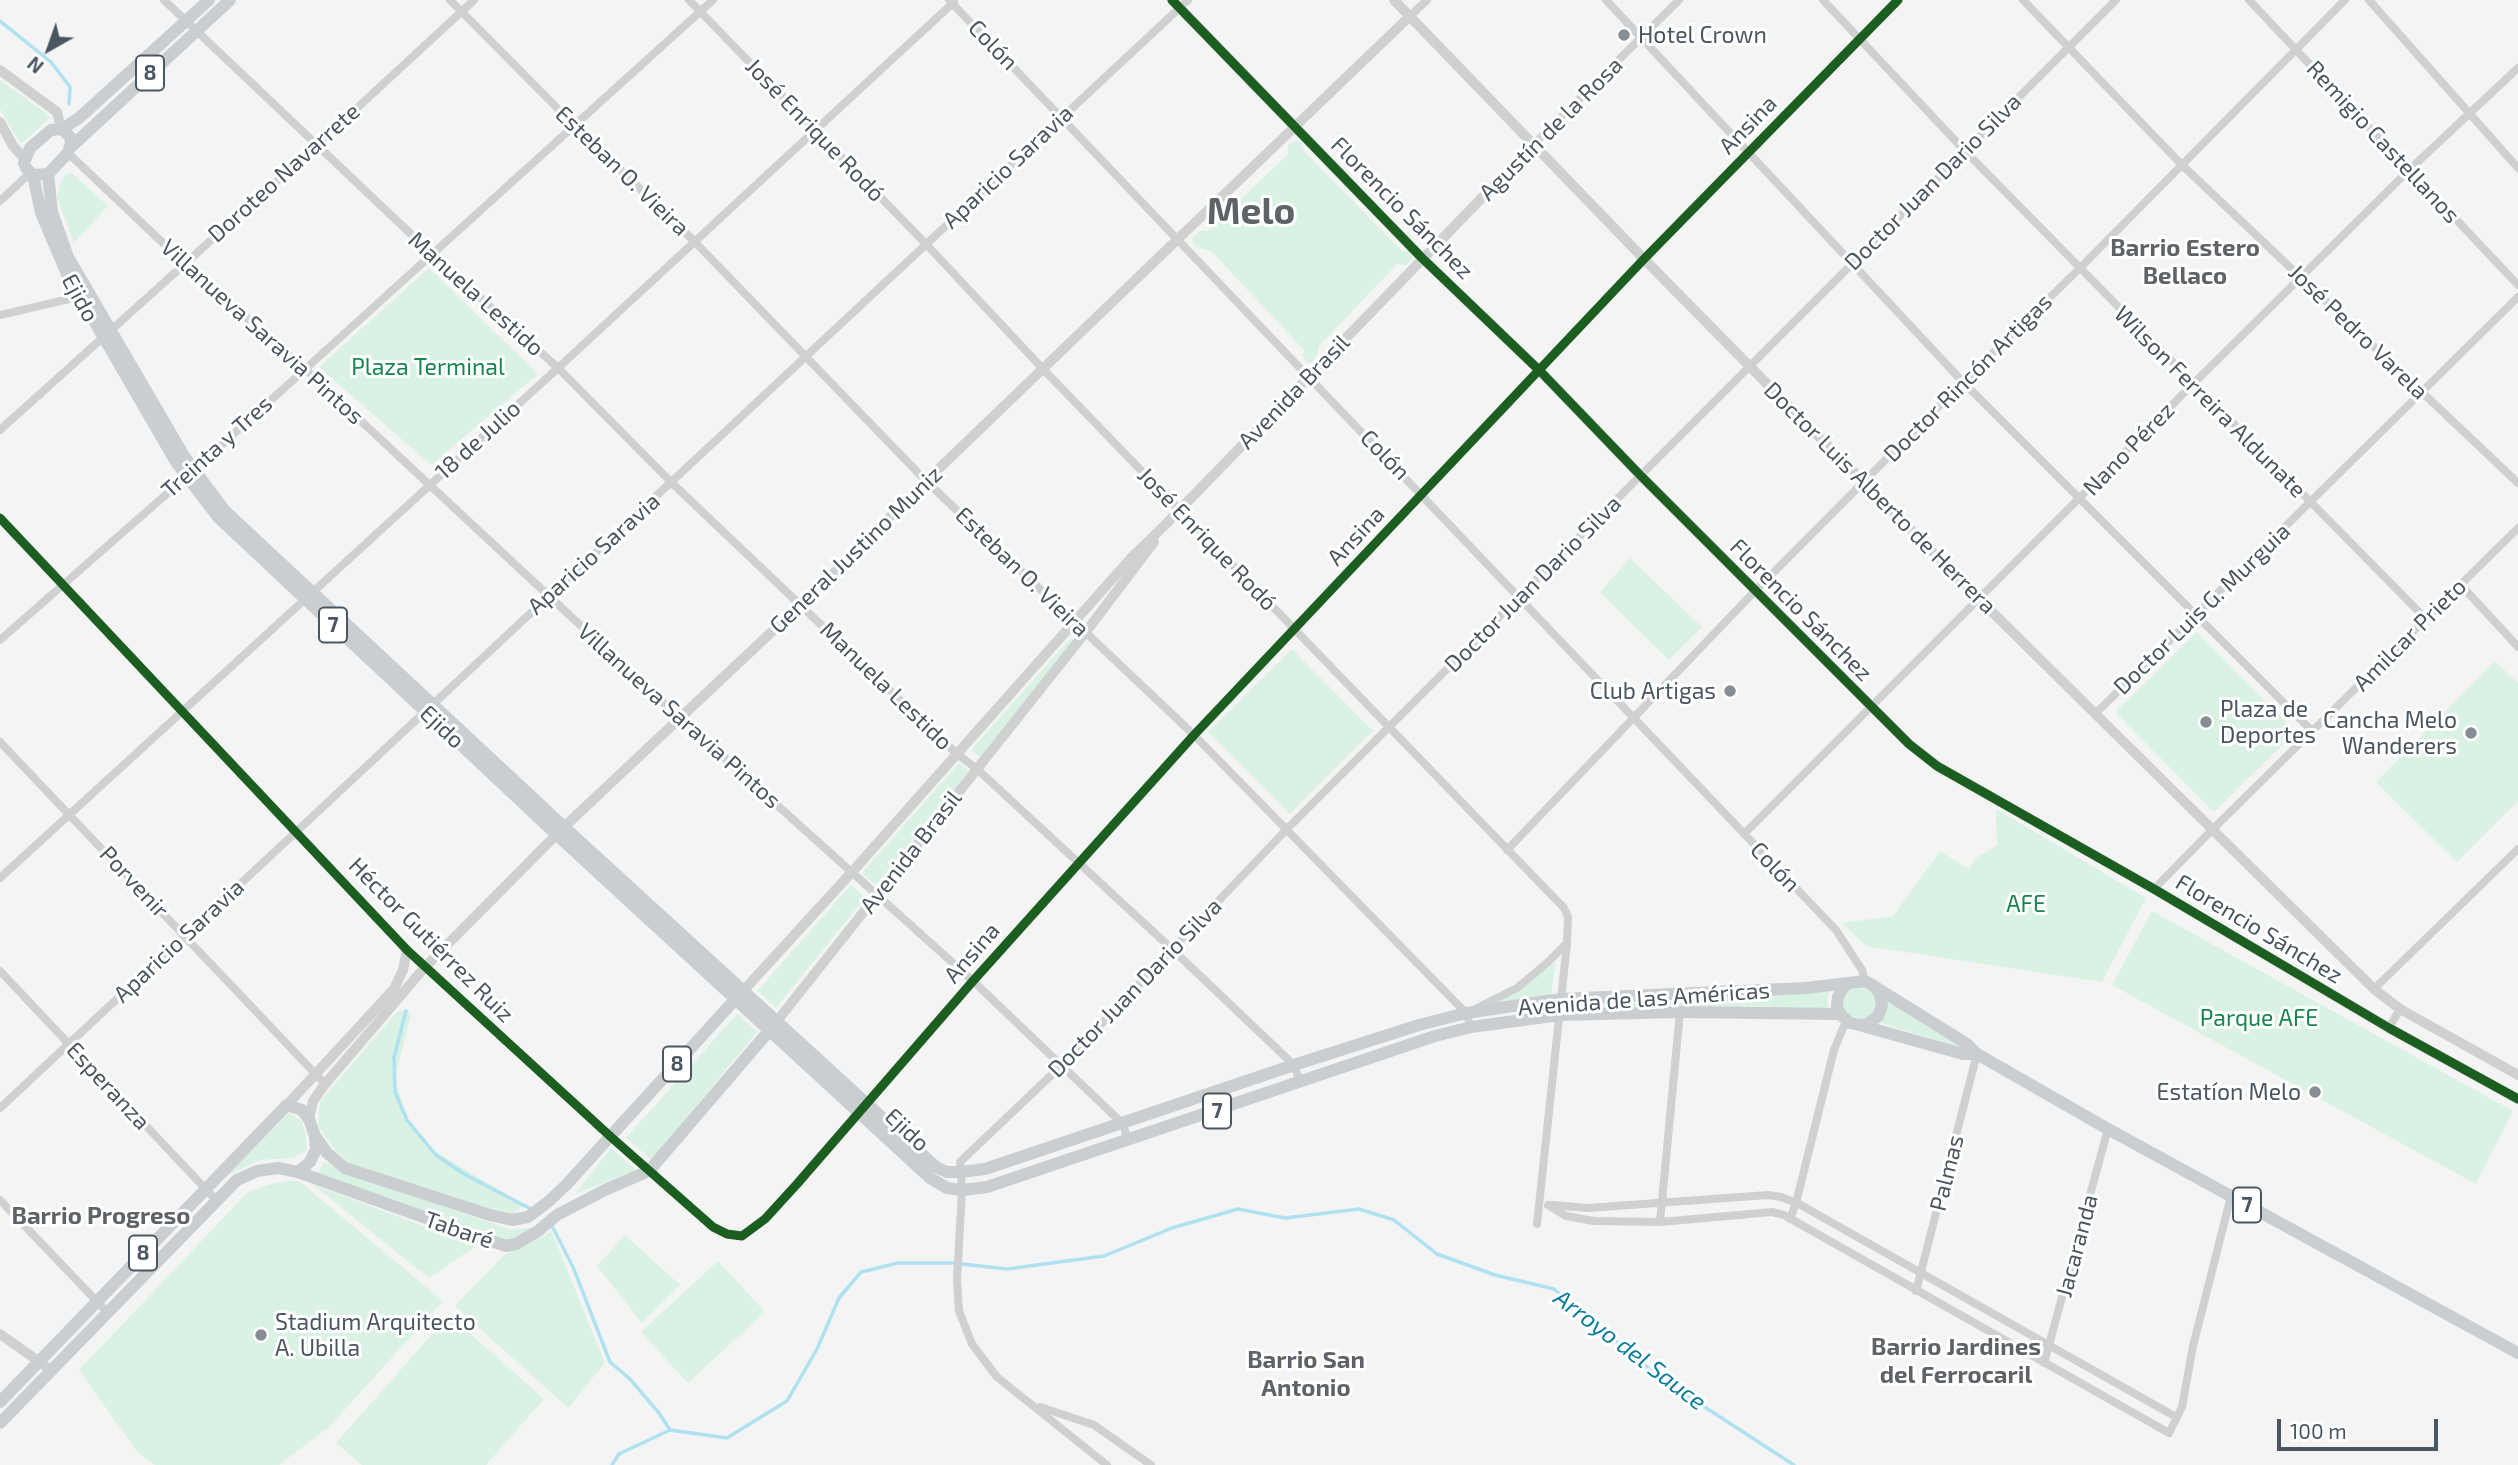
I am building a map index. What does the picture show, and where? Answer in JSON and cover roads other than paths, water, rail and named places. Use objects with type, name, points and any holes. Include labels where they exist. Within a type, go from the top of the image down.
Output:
[{"type":"main road","name":"8","points":[[69,150],[191,25],[209,0]]},
{"type":"main road","name":"8","points":[[61,128],[79,118],[191,25],[230,0]]},
{"type":"main road","points":[[25,159],[30,148],[46,133],[61,128],[70,137],[69,150],[48,174],[31,174]]},
{"type":"main road","name":"Ejido","points":[[25,159],[41,213],[60,261],[84,295],[190,473],[225,512],[309,596],[862,1108],[930,1178],[947,1188],[962,1190]]},
{"type":"main road","name":"Ejido","points":[[48,174],[49,197],[58,230],[84,295]]},
{"type":"main road","points":[[1849,983],[1842,989],[1837,1006],[1848,1020],[1872,1022],[1880,1013],[1881,998],[1870,984]]},
{"type":"main road","name":"Avenida de las Américas","points":[[961,1172],[985,1169],[1294,1065],[1419,1025],[1466,1013],[1561,999],[1870,984],[1967,1044],[1977,1054],[2108,1129],[2518,1353]]},
{"type":"main road","name":"Avenida Brasil","points":[[611,1137],[740,995]]},
{"type":"main road","name":"Avenida de las Américas","points":[[962,1190],[987,1187],[1436,1036],[1471,1027],[1560,1015],[1680,1012],[1848,1020],[1963,1054],[1977,1054]]},
{"type":"main road","name":"Avenida Brasil","points":[[649,1171],[773,1026]]},
{"type":"main road","name":"8","points":[[0,1402],[288,1105]]},
{"type":"main road","points":[[288,1105],[302,1110],[309,1119]]},
{"type":"main road","name":"Ejido","points":[[862,1108],[936,1167],[947,1172],[961,1172]]},
{"type":"main road","name":"8","points":[[309,1119],[315,1136]]},
{"type":"main road","points":[[298,1172],[310,1162],[316,1149],[315,1136]]},
{"type":"main road","name":"Tabaré","points":[[315,1136],[327,1153],[345,1168],[512,1220],[528,1217],[548,1202],[611,1137]]},
{"type":"main road","name":"8","points":[[0,1423],[237,1180],[257,1171],[278,1168],[298,1172]]},
{"type":"main road","name":"Tabaré","points":[[298,1172],[506,1246],[516,1244],[538,1231],[556,1214],[649,1171]]},
{"type":"street","name":"Manuela Lestido","points":[[164,0],[432,254],[558,368],[673,483],[957,754],[977,769],[1078,862],[1294,1065],[1300,1082]]},
{"type":"street","name":"Esteban O. Vieira","points":[[450,0],[694,241],[926,481],[1194,734],[1466,1013],[1471,1027]]},
{"type":"street","name":"Doroteo Navarrete","points":[[0,430],[474,0]]},
{"type":"street","name":"José Enrique Rodó","points":[[689,0],[1564,908],[1568,917],[1567,943],[1543,1204],[1536,1224]]},
{"type":"street","name":"Treinta y Tres","points":[[0,640],[190,473],[713,0]]},
{"type":"street","name":"Doctor Luis Alberto de Herrera","points":[[1394,0],[1748,366],[2211,830],[2374,989]]},
{"type":"street","name":"General Justino Muniz","points":[[309,1119],[313,1101],[325,1084],[425,967],[560,830],[801,604],[1427,0]]},
{"type":"street","points":[[1606,0],[1963,382],[2313,732]]},
{"type":"street","name":"Agustín de la Rosa","points":[[1422,258],[1679,0]]},
{"type":"street","name":"Wilson Ferreira Aldunate","points":[[1824,0],[1965,152],[2426,619]]},
{"type":"street","name":"Ansina","points":[[862,1108],[1194,734],[1644,259],[1898,0]]},
{"type":"street","name":"José Pedro Varela","points":[[2023,0],[2182,165],[2518,484]]},
{"type":"street","name":"Doctor Juan Dario Silva","points":[[961,1172],[960,1162],[1062,1065],[1286,830],[2116,0]]},
{"type":"street","name":"Remigio Castellanos","points":[[2249,0],[2518,285]]},
{"type":"street","name":"Doctor Rincón Artigas","points":[[1507,850],[1755,591],[2346,0]]},
{"type":"street","points":[[2369,0],[2518,168]]},
{"type":"street","name":"Colón","points":[[952,1],[1836,930],[1870,984]]},
{"type":"street","name":"18 de Julio","points":[[0,878],[558,368],[952,1]]},
{"type":"street","name":"Aparicio Saravia","points":[[0,1108],[548,595],[673,483],[1063,117],[1180,3]]},
{"type":"street","name":"Florencio Sánchez","points":[[1180,3],[1422,258],[1540,371],[1909,744],[1937,766],[2389,1028],[2518,1099]]},
{"type":"street","name":"Nano Pérez","points":[[1744,834],[2408,171],[2518,68]]},
{"type":"street","points":[[0,70],[57,112],[61,128]]},
{"type":"street","points":[[0,122],[13,146],[25,159]]},
{"type":"street","name":"Villanueva Saravia Pintos","points":[[69,150],[184,263],[304,369],[680,718],[973,981],[1123,1124],[1128,1141]]},
{"type":"street","points":[[0,201],[31,174]]},
{"type":"street","name":"Avenida Brasil","points":[[773,1026],[1086,633],[1165,526],[1422,258]]},
{"type":"street","points":[[0,316],[84,295]]},
{"type":"street","name":"Doctor Luis G. Murguia","points":[[2095,713],[2518,296]]},
{"type":"street","name":"Héctor Gutiérrez Ruiz","points":[[0,518],[407,950],[713,1227],[727,1234],[742,1236],[765,1219],[862,1108]]},
{"type":"street","name":"Avenida Brasil","points":[[740,995],[1130,558],[1165,526]]},
{"type":"street","name":"Amilcar Prieto","points":[[2154,890],[2211,830],[2518,528]]},
{"type":"street","points":[[2460,584],[2516,640]]},
{"type":"street","name":"Porvenir","points":[[0,742],[325,1084]]},
{"type":"street","points":[[2518,849],[2374,989],[2400,1009],[2518,1074]]},
{"type":"street","points":[[1466,1013],[1517,988],[1567,943]]},
{"type":"street","points":[[288,1105],[394,989],[403,970],[407,950]]},
{"type":"street","name":"Esperanza","points":[[0,971],[216,1200]]},
{"type":"street","points":[[2389,1028],[2400,1009]]},
{"type":"street","points":[[1660,1222],[1680,1012]]},
{"type":"street","points":[[1790,1219],[1834,1050],[1848,1020]]},
{"type":"street","name":"Palmas","points":[[1916,1291],[1977,1054]]},
{"type":"street","name":"Jacaranda","points":[[2044,1363],[2108,1129]]},
{"type":"street","points":[[961,1172],[957,1279],[959,1311],[972,1344],[997,1377],[1107,1465]]},
{"type":"street","points":[[1543,1204],[1588,1208],[1768,1195],[1796,1203],[2176,1417]]},
{"type":"street","points":[[1543,1204],[1578,1219],[1660,1222],[1772,1212],[1790,1219],[2169,1433],[2182,1407],[2193,1346],[2231,1196]]},
{"type":"street","points":[[0,1200],[108,1312]]},
{"type":"street","points":[[0,1334],[51,1370]]},
{"type":"street","points":[[1034,1405],[1094,1425],[1151,1465]]},
{"type":"waterway","points":[[0,21],[51,62],[70,87],[69,104]]},
{"type":"waterway","points":[[406,1011],[394,1057],[395,1092],[407,1120],[436,1155],[464,1174],[531,1209]]},
{"type":"waterway","name":"Arroyo del Sauce","points":[[612,1465],[619,1454],[670,1430],[727,1438],[787,1401],[817,1349],[839,1298],[861,1272],[898,1263],[953,1263],[1007,1269],[1104,1256],[1172,1228],[1238,1209],[1285,1218],[1359,1209],[1394,1220],[1437,1254],[1495,1275],[1554,1289],[1660,1378],[1794,1465]]},
{"type":"waterway","points":[[551,1224],[573,1267],[610,1362],[630,1379],[670,1430]]},
{"type":"place","name":"Hotel Crown","points":[[1624,35]]},
{"type":"place","name":"Club Artigas","points":[[1730,691]]},
{"type":"place","name":"Plaza de Deportes","points":[[2206,722]]},
{"type":"place","name":"Cancha Melo Wanderers","points":[[2471,733]]},
{"type":"place","name":"Estatíon Melo","points":[[2315,1092]]},
{"type":"place","name":"Stadium Arquitecto A. Ubilla","points":[[261,1335]]},
{"type":"district","name":"Melo","points":[[1251,212]]},
{"type":"district","name":"Barrio Estero Bellaco","points":[[2185,262]]},
{"type":"district","name":"Barrio Progreso","points":[[101,1216]]},
{"type":"district","name":"Barrio Jardines del Ferrocaril","points":[[1956,1361]]},
{"type":"district","name":"Barrio San Antonio","points":[[1306,1374]]},
{"type":"park label","name":"Plaza Terminal","points":[[428,367]]},
{"type":"park label","name":"AFE","points":[[2026,904]]},
{"type":"park label","name":"Parque AFE","points":[[2259,1018]]}]
